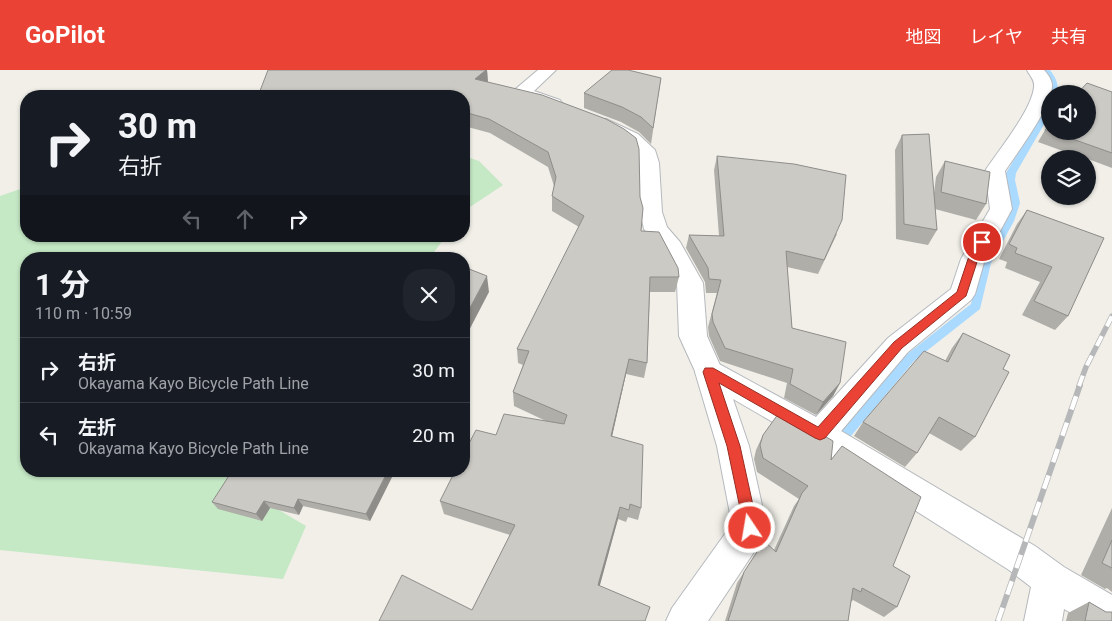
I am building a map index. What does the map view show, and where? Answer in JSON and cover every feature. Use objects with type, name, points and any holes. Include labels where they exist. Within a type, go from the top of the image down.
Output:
[{"type":"main road","points":[[548,70],[522,92],[613,128],[632,138],[645,150],[649,163],[651,212],[656,229],[668,242],[690,283],[693,336],[709,372],[733,446],[750,528],[685,621]]},
{"type":"main road","points":[[820,434],[898,345],[962,294],[973,259],[1001,209],[1002,200],[995,180],[995,171],[1037,105],[1043,88],[1041,77],[1035,70]]},
{"type":"main road","points":[[709,372],[820,434],[1022,558],[1051,580],[1112,616]]},
{"type":"main road","points":[[1043,621],[1051,580]]},
{"type":"green space","points":[[470,158],[479,161],[503,185],[470,207]]},
{"type":"green space","points":[[20,189],[20,242],[442,242],[434,252],[20,252],[20,477],[230,477],[228,480],[306,526],[283,579],[0,550],[0,196]]},
{"type":"building","points":[[268,70],[486,70],[475,79],[542,95],[606,119],[636,138],[639,149],[640,197],[643,208],[641,231],[659,232],[678,268],[679,277],[650,277],[647,363],[629,359],[611,436],[643,445],[641,508],[630,504],[629,510],[620,507],[598,585],[650,607],[645,621],[379,621],[402,575],[472,610],[515,525],[440,501],[452,477],[470,477],[470,442],[476,430],[496,435],[504,414],[564,424],[567,415],[513,392],[529,351],[517,349],[584,216],[552,196],[556,177],[548,152],[489,119],[470,114],[470,90],[260,90]]},
{"type":"building","points":[[612,70],[628,70],[661,78],[653,128],[641,117],[622,107],[584,93]]},
{"type":"building","points":[[1096,86],[1112,92],[1112,153],[1075,140],[1096,140]]},
{"type":"building","points":[[929,134],[937,230],[904,224],[902,135]]},
{"type":"building","points":[[717,156],[794,164],[846,175],[842,220],[824,260],[786,251],[792,328],[846,342],[840,383],[823,402],[790,384],[793,369],[725,348],[713,322],[712,314],[721,280],[709,279],[708,268],[689,235],[724,236]]},
{"type":"building","points":[[945,161],[990,172],[986,204],[941,192]]},
{"type":"building","points":[[1027,210],[1104,238],[1068,316],[1034,301],[1052,267],[1015,253],[1017,248],[1009,244]]},
{"type":"building","points":[[470,269],[487,276],[470,308]]},
{"type":"building","points":[[963,333],[1010,355],[1003,369],[1009,372],[975,437],[939,417],[917,453],[863,422],[924,351],[948,362]]},
{"type":"building","points":[[781,410],[833,441],[831,460],[842,446],[921,497],[893,566],[910,576],[897,607],[862,588],[861,592],[853,588],[848,621],[728,621],[744,572],[764,541],[776,552],[802,493],[808,486],[763,458],[760,445],[763,435]]},
{"type":"building","points":[[228,477],[385,477],[366,514],[298,499],[294,508],[264,501],[256,514],[212,502]]},
{"type":"building","points":[[1112,540],[1112,568],[1102,563]]},
{"type":"building","points":[[1089,602],[1106,612],[1112,612],[1112,621],[1085,621]]},
{"type":"waterway","points":[[1046,70],[1054,85]]},
{"type":"waterway","points":[[846,432],[910,358],[976,306],[985,263],[1009,221],[1015,203],[1010,180],[1011,173],[1041,122]]},
{"type":"railway","points":[[1079,386],[1086,367],[1112,316]]},
{"type":"railway","points":[[998,621],[1080,385]]},
{"type":"route","points":[[750,528],[733,446],[709,372],[820,434],[898,345],[962,294],[973,259],[982,242]]}]
